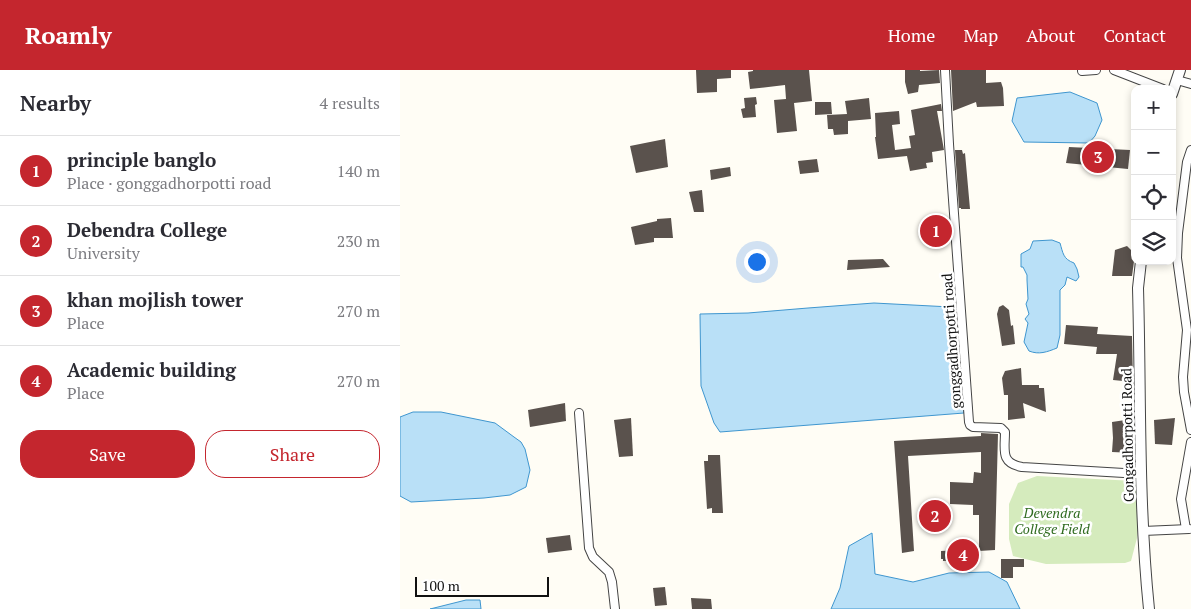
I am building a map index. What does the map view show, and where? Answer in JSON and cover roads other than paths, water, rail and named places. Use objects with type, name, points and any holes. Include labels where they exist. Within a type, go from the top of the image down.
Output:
[{"type":"street","name":"gonggadhorpotti road","points":[[945,70],[970,425],[973,427],[1003,429],[1005,432],[1006,458],[1014,465],[1141,474]]},
{"type":"street","points":[[1082,71],[1096,70]]},
{"type":"street","points":[[1114,70],[1152,85]]},
{"type":"street","points":[[1180,77],[1191,84]]},
{"type":"street","points":[[1176,226],[1187,162],[1191,150]]},
{"type":"street","points":[[1176,245],[1187,330],[1183,377],[1191,430]]},
{"type":"street","name":"Gongadhorpotti Road","points":[[1141,265],[1138,288],[1141,474],[1147,531],[1145,568],[1149,609]]},
{"type":"street","points":[[579,413],[589,548],[592,557],[609,572],[615,609]]},
{"type":"street","points":[[1147,531],[1186,529],[1181,499],[1191,442]]},
{"type":"water","points":[[1070,92],[1097,103],[1102,120],[1095,136],[1089,143],[1024,142],[1012,121],[1017,98]]},
{"type":"water","points":[[1052,240],[1060,243],[1064,255],[1074,263],[1079,277],[1076,281],[1067,277],[1065,285],[1060,290],[1060,335],[1057,348],[1036,353],[1029,351],[1024,342],[1028,323],[1025,319],[1029,314],[1026,304],[1028,299],[1027,275],[1023,267],[1021,267],[1021,254],[1030,249],[1033,241]]},
{"type":"water","points":[[874,303],[951,307],[964,413],[720,432],[714,423],[701,386],[700,314],[748,313]]},
{"type":"water","points":[[413,412],[441,412],[495,423],[521,442],[525,449],[530,470],[526,487],[510,495],[484,498],[411,502],[400,496],[400,417]]},
{"type":"water","points":[[872,533],[875,574],[913,582],[949,573],[989,572],[1007,582],[1020,609],[831,609],[840,588],[849,546]]},
{"type":"water","points":[[466,600],[480,600],[481,609],[430,609]]},
{"type":"place","name":"khan mojlish tower","points":[[1098,157]]},
{"type":"place","name":"principle banglo","points":[[936,231]]},
{"type":"place","name":"Debendra College","points":[[935,516]]},
{"type":"place","name":"Academic building","points":[[963,555]]},
{"type":"park label","name":"Devendra College Field","points":[[1052,520]]}]
